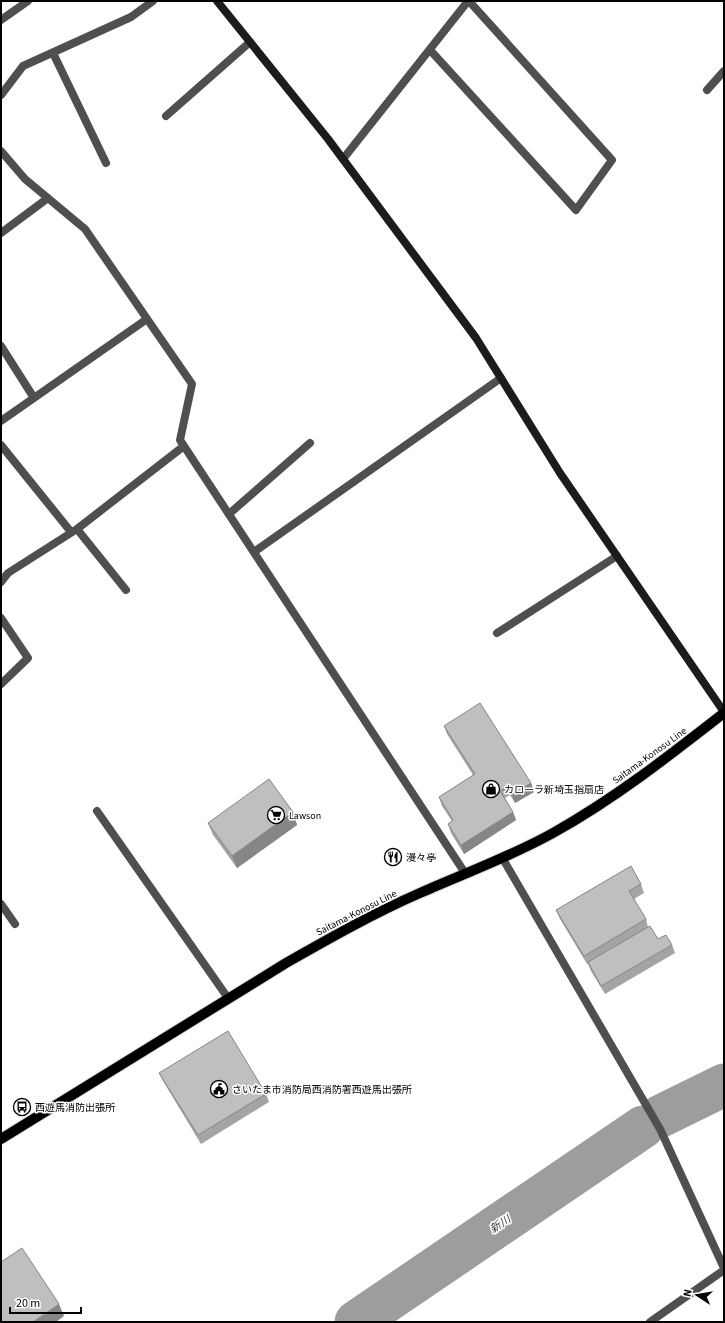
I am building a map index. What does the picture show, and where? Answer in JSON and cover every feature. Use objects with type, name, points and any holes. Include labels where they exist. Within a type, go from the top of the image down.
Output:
[{"type":"main road","name":"Saitama-Konosu Line","points":[[1,1139],[228,998],[332,937],[381,911],[465,873],[503,859],[553,833],[612,797],[724,713]]},
{"type":"street","points":[[1,20],[28,1]]},
{"type":"street","points":[[1,95],[23,66],[130,17],[141,4],[153,1]]},
{"type":"street","points":[[217,1],[343,159],[476,338],[560,473],[724,713]]},
{"type":"street","points":[[343,159],[469,1],[612,160],[576,210],[430,50]]},
{"type":"street","points":[[166,116],[250,42]]},
{"type":"street","points":[[53,53],[106,163]]},
{"type":"street","points":[[706,90],[724,72]]},
{"type":"street","points":[[1,151],[25,179],[85,229],[192,384],[180,440],[465,873]]},
{"type":"street","points":[[1,233],[48,198]]},
{"type":"street","points":[[1,421],[147,319]]},
{"type":"street","points":[[1,346],[34,398]]},
{"type":"street","points":[[254,552],[501,378]]},
{"type":"street","points":[[229,514],[310,443]]},
{"type":"street","points":[[1,445],[126,590]]},
{"type":"street","points":[[1,582],[8,573],[74,530],[184,446]]},
{"type":"street","points":[[497,633],[617,556]]},
{"type":"street","points":[[1,618],[28,658],[1,684]]},
{"type":"street","points":[[97,811],[228,998]]},
{"type":"street","points":[[503,859],[660,1129],[724,1269],[650,1322]]},
{"type":"street","points":[[1,904],[15,924]]},
{"type":"building","points":[[480,703],[531,783],[512,795],[507,787],[500,791],[513,812],[461,845],[448,824],[453,820],[439,797],[475,774],[444,726]]},
{"type":"building","points":[[269,779],[293,812],[232,856],[208,823]]},
{"type":"building","points":[[631,866],[641,884],[629,891],[646,919],[584,956],[556,910]]},
{"type":"building","points":[[650,926],[658,939],[666,935],[672,945],[601,986],[588,962]]},
{"type":"building","points":[[228,1031],[266,1094],[198,1135],[159,1073]]},
{"type":"building","points":[[22,1248],[59,1304],[33,1322],[1,1322],[1,1262]]},
{"type":"waterway","name":"新川","points":[[661,1116],[724,1085]]},
{"type":"waterway","name":"新川","points":[[356,1322],[643,1127]]},
{"type":"place","name":"カローラ新埼玉指扇店","points":[[491,789]]},
{"type":"place","name":"Lawson","points":[[276,815]]},
{"type":"place","name":"漫々亭","points":[[393,857]]},
{"type":"place","name":"さいたま市消防局西消防署西遊馬出張所","points":[[219,1089]]},
{"type":"place","name":"西遊馬消防出張所","points":[[22,1107]]}]
